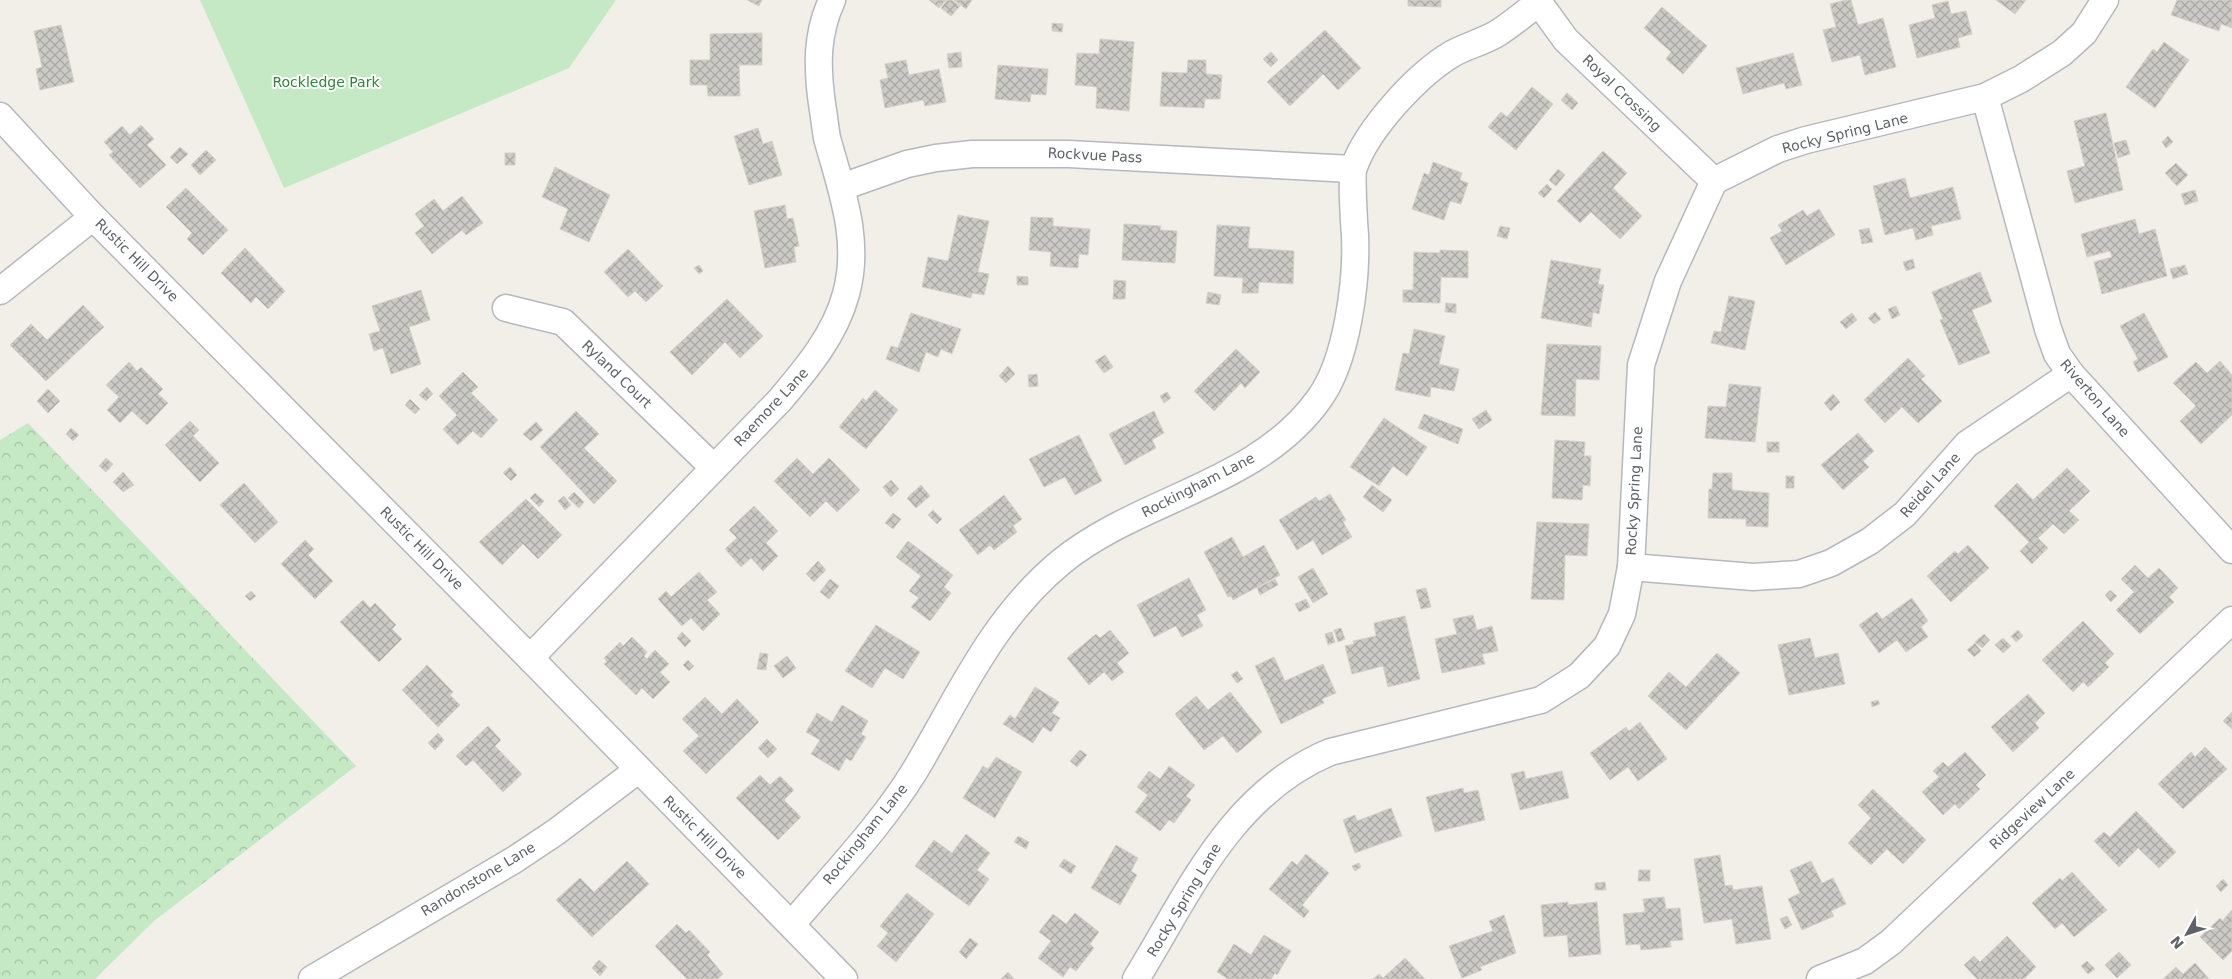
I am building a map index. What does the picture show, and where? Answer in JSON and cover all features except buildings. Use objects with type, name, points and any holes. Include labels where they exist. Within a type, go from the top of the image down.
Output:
[{"type":"street","name":"Raemore Lane","points":[[530,658],[780,400],[809,366],[839,313],[846,294],[852,249],[842,187],[827,136],[818,69],[820,36],[832,0]]},
{"type":"street","name":"Rocky Spring Lane","points":[[1136,979],[1207,858],[1218,843],[1230,828],[1290,773],[1306,762],[1330,752],[1503,711],[1541,700],[1579,676],[1607,646],[1622,614],[1630,567],[1641,364],[1668,281],[1714,181],[1778,149],[1806,140],[1985,97],[2021,79],[2062,53],[2084,34],[2106,0]]},
{"type":"street","points":[[1352,169],[1375,128],[1406,92],[1452,54],[1496,34],[1538,2]]},
{"type":"street","name":"Royal Crossing","points":[[1538,2],[1566,40],[1714,181]]},
{"type":"street","name":"Riverton Lane","points":[[1985,97],[2048,329],[2057,354],[2071,374],[2232,550]]},
{"type":"street","name":"Rustic Hill Drive","points":[[0,116],[93,217],[530,658],[844,979]]},
{"type":"street","name":"Rockvue Pass","points":[[842,187],[907,164],[936,158],[972,154],[1069,154],[1352,169]]},
{"type":"street","name":"Rockingham Lane","points":[[792,924],[888,810],[913,774],[980,655],[1007,618],[1060,563],[1089,543],[1153,508],[1239,467],[1277,442],[1304,419],[1322,396],[1332,374],[1348,324],[1355,244],[1352,169]]},
{"type":"street","points":[[0,292],[93,217]]},
{"type":"street","name":"Ryland Court","points":[[506,308],[563,322],[713,467]]},
{"type":"street","name":"Reidel Lane","points":[[1630,567],[1754,577],[1799,574],[1831,563],[1870,540],[1905,514],[1967,444],[2071,374]]},
{"type":"street","name":"Ridgeview Lane","points":[[1820,979],[1865,961],[1891,942],[2232,620]]},
{"type":"street","name":"Randonstone Lane","points":[[312,979],[514,860],[556,832],[638,770]]},
{"type":"green space","name":"Rockledge Park","points":[[200,0],[616,0],[569,68],[284,188]]},
{"type":"green space","points":[[28,423],[356,766],[154,921],[95,979],[0,979],[0,440]]}]
